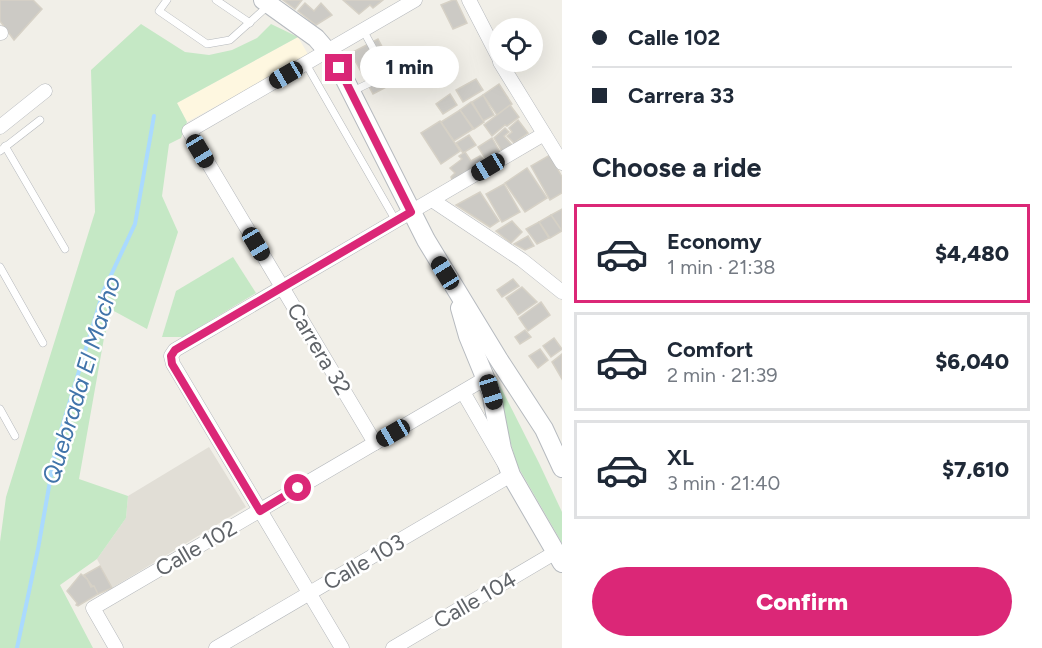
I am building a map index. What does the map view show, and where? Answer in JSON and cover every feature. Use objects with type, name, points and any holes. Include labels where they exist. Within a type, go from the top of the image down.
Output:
[{"type":"main road","points":[[266,2],[316,38],[328,51],[351,92],[404,216],[458,293],[544,429],[562,468]]},
{"type":"main road","points":[[458,293],[464,325],[494,404],[501,442],[511,475],[559,558]]},
{"type":"street","points":[[306,64],[415,0]]},
{"type":"street","points":[[469,0],[489,39]]},
{"type":"street","name":"Carrera 32","points":[[306,64],[189,131],[375,443]]},
{"type":"street","points":[[507,72],[562,163]]},
{"type":"street","points":[[0,127],[45,91]]},
{"type":"street","points":[[342,648],[172,364],[171,356],[175,350],[544,134]]},
{"type":"street","points":[[432,200],[522,260],[562,292]]},
{"type":"street","name":"Calle 102","points":[[116,648],[93,609],[486,378]]},
{"type":"street","points":[[463,392],[511,475]]},
{"type":"street","name":"Calle 103","points":[[216,648],[511,475]]},
{"type":"street","name":"Calle 104","points":[[393,648],[559,558]]},
{"type":"lane","points":[[167,0],[159,11],[207,45],[230,40],[250,23],[266,2]]},
{"type":"lane","points":[[216,0],[250,23]]},
{"type":"lane","points":[[351,92],[380,78],[380,61],[363,30]]},
{"type":"lane","points":[[306,64],[404,216]]},
{"type":"lane","points":[[40,120],[3,148],[65,249]]},
{"type":"lane","points":[[0,267],[43,343]]},
{"type":"lane","points":[[0,409],[15,436]]},
{"type":"shaded area","points":[[298,37],[309,56],[187,122],[177,103]]},
{"type":"shaded area","points":[[209,447],[246,507],[112,588],[97,559],[126,518],[128,496]]},
{"type":"green space","points":[[141,24],[185,52],[209,55],[232,50],[257,38],[271,24],[298,37],[177,103],[187,122],[181,138],[169,144],[162,196],[178,232],[147,329],[112,310],[104,338],[79,479],[128,496],[126,518],[97,559],[60,585],[93,648],[0,648],[0,542],[6,497],[95,212],[91,70]]},
{"type":"green space","points":[[233,257],[256,293],[183,337],[162,337],[176,291]]},
{"type":"green space","points":[[488,362],[562,512],[562,543],[517,465]]},
{"type":"building","points":[[0,0],[33,0],[42,9],[14,40],[0,21]]},
{"type":"building","points":[[283,0],[302,0],[295,9]]},
{"type":"building","points":[[343,0],[383,0],[373,8],[370,5],[359,14]]},
{"type":"building","points":[[456,0],[467,23],[453,29],[441,5]]},
{"type":"building","points":[[305,3],[314,11],[321,3],[332,15],[316,25],[298,11]]},
{"type":"building","points":[[378,39],[394,69],[388,72],[394,83],[373,94],[351,53]]},
{"type":"building","points":[[476,79],[483,90],[463,102],[456,90]]},
{"type":"building","points":[[499,84],[512,104],[497,115],[483,95]]},
{"type":"building","points":[[450,94],[457,105],[443,114],[436,104]]},
{"type":"building","points":[[483,95],[494,115],[483,121],[472,102]]},
{"type":"building","points":[[471,102],[484,122],[474,129],[460,110]]},
{"type":"building","points":[[510,105],[519,117],[492,136],[484,125]]},
{"type":"building","points":[[460,110],[473,129],[454,141],[441,122]]},
{"type":"building","points":[[518,120],[528,133],[514,143],[507,136],[512,132],[509,128]]},
{"type":"building","points":[[440,121],[460,151],[441,164],[421,133]]},
{"type":"building","points":[[505,128],[509,132],[504,136],[512,145],[502,151],[494,138]]},
{"type":"building","points":[[469,135],[476,145],[463,153],[456,143]]},
{"type":"building","points":[[492,138],[500,152],[487,161],[478,147]]},
{"type":"building","points":[[465,152],[471,161],[480,156],[486,162],[453,184],[451,177],[455,173],[450,168],[462,159],[459,156]]},
{"type":"building","points":[[550,155],[562,177],[562,193],[550,200],[531,166]]},
{"type":"building","points":[[527,168],[547,198],[525,212],[505,183]]},
{"type":"building","points":[[504,184],[520,212],[502,222],[486,194]]},
{"type":"building","points":[[480,192],[499,221],[490,227],[456,205]]},
{"type":"building","points":[[562,209],[562,231],[551,215]]},
{"type":"building","points":[[551,215],[562,231],[550,238],[539,222]]},
{"type":"building","points":[[512,221],[522,232],[511,243],[496,231]]},
{"type":"building","points":[[539,222],[549,238],[537,244],[526,229]]},
{"type":"building","points":[[528,236],[534,246],[525,250],[514,244]]},
{"type":"building","points":[[513,279],[519,286],[502,297],[497,290]]},
{"type":"building","points":[[522,287],[537,302],[518,315],[506,298]]},
{"type":"building","points":[[541,302],[550,315],[528,331],[519,318]]},
{"type":"building","points":[[525,330],[531,337],[520,344],[515,337]]},
{"type":"building","points":[[554,338],[562,349],[551,357],[543,346]]},
{"type":"building","points":[[540,349],[548,360],[538,368],[529,356]]},
{"type":"building","points":[[562,354],[562,379],[552,362]]},
{"type":"building","points":[[100,566],[112,588],[98,594],[84,575]]},
{"type":"building","points":[[81,574],[91,587],[94,586],[98,594],[78,606],[67,591]]},
{"type":"waterway","name":"Quebrada El Macho","points":[[17,648],[56,447],[103,292],[135,224],[154,116]]},
{"type":"route","points":[[298,488],[260,511],[172,364],[171,356],[175,350],[411,212],[339,68]]}]
